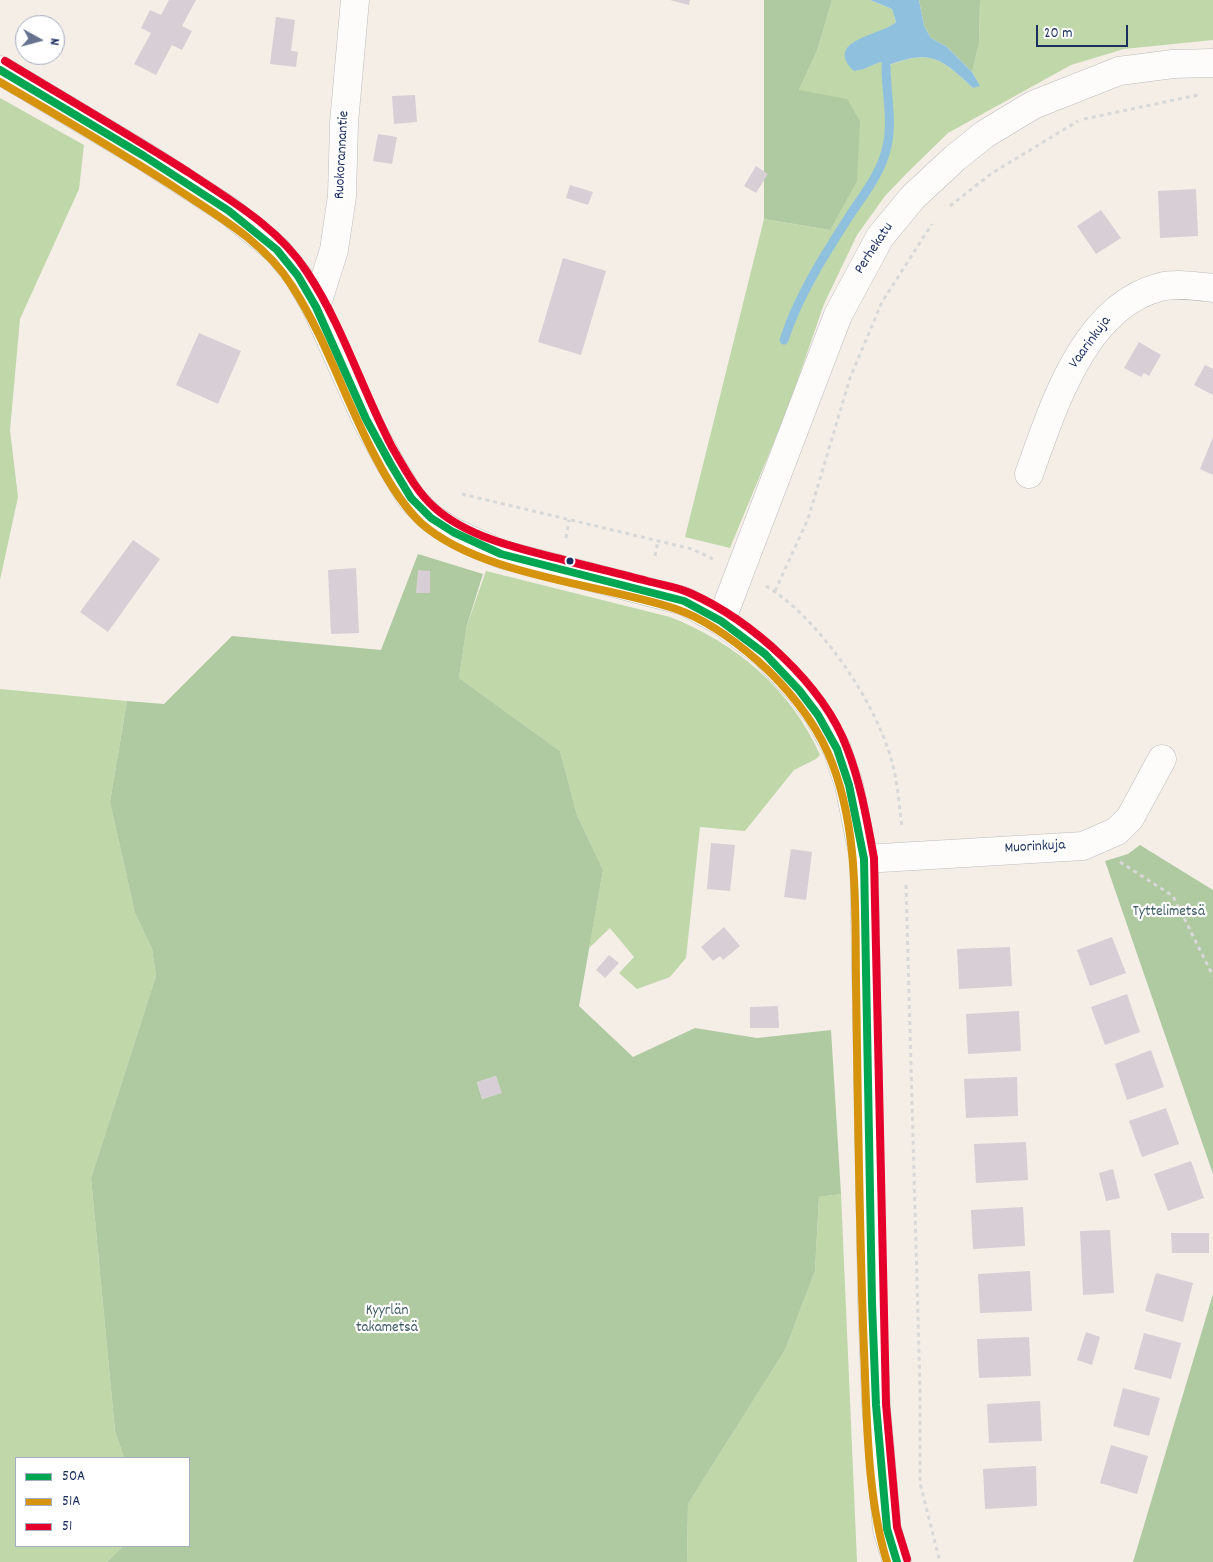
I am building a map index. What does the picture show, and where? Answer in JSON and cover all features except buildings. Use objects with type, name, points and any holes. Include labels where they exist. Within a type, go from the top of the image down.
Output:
[{"type":"street","name":"Ruokorannantie","points":[[316,307],[334,250],[342,196],[344,123],[355,0]]},
{"type":"street","name":"Perhekatu","points":[[721,621],[838,315],[880,237],[913,197],[955,158],[985,134],[1033,105],[1119,71],[1173,64],[1213,63]]},
{"type":"street","points":[[0,70],[144,156],[229,211],[277,250],[298,276],[316,307],[366,419],[411,498],[431,518],[453,532],[501,554],[684,601],[721,621],[765,654],[799,690],[818,715],[837,749],[849,785],[864,859],[872,1303],[876,1405],[887,1529],[898,1562]]},
{"type":"street","name":"Vaarinkuja","points":[[1029,474],[1070,371],[1097,331],[1117,309],[1136,296],[1161,287],[1194,286],[1213,288]]},
{"type":"street","name":"Muorinkuja","points":[[864,859],[1083,846],[1117,831],[1130,818],[1162,759]]},
{"type":"path","points":[[943,212],[992,173],[1082,120],[1172,99],[1200,95]]},
{"type":"path","points":[[775,591],[808,519],[850,378],[882,302],[936,217]]},
{"type":"path","points":[[462,494],[692,549],[740,570],[775,591],[803,617],[838,655],[874,715],[892,763],[905,856],[920,1483],[940,1562]]},
{"type":"path","points":[[566,538],[570,520]]},
{"type":"path","points":[[655,556],[658,541]]},
{"type":"path","points":[[1098,840],[1115,859],[1173,896],[1213,976]]},
{"type":"green space","points":[[764,0],[832,0],[817,51],[799,90],[847,99],[860,121],[857,181],[830,230],[764,219]]},
{"type":"green space","points":[[832,0],[870,0],[892,9],[896,22],[849,47],[864,69],[880,62],[887,66],[924,57],[943,63],[973,88],[976,79],[972,72],[979,44],[980,0],[1213,0],[1213,40],[1124,49],[1071,65],[948,133],[885,196],[857,235],[824,304],[788,408],[730,548],[685,537],[764,219],[830,230],[799,90],[817,51]]},
{"type":"green space","points":[[919,0],[980,0],[979,44],[972,72],[947,47],[931,38],[924,26]]},
{"type":"green space","points":[[0,98],[84,145],[79,189],[20,319],[10,430],[18,497],[0,580]]},
{"type":"green space","name":"Kyyrlän takametsä","points":[[418,554],[483,574],[467,625],[459,678],[560,751],[577,815],[603,870],[579,1006],[633,1057],[695,1028],[757,1038],[831,1030],[841,1194],[819,1197],[815,1271],[785,1350],[688,1504],[687,1562],[107,1562],[122,1547],[190,1547],[190,1457],[124,1457],[115,1431],[91,1178],[156,976],[152,949],[135,913],[110,802],[127,701],[164,704],[232,636],[381,650]],"holes":[[[496,1076],[501,1093],[482,1099],[477,1082]]]},
{"type":"green space","points":[[486,571],[670,617],[717,640],[759,671],[777,689],[794,709],[820,755],[794,770],[745,831],[700,827],[686,958],[670,977],[637,989],[619,973],[634,957],[610,928],[589,948],[603,870],[577,815],[560,751],[459,678],[467,625]]},
{"type":"green space","points":[[0,689],[127,701],[110,802],[135,913],[152,949],[156,976],[91,1178],[115,1431],[124,1457],[15,1457],[15,1547],[122,1547],[107,1562],[0,1562]]},
{"type":"green space","name":"Tyttelimetsä","points":[[1140,845],[1213,890],[1213,1174],[1105,861],[1128,854]]},
{"type":"green space","points":[[841,1194],[857,1562],[687,1562],[688,1504],[785,1350],[815,1271],[819,1197]]},
{"type":"green space","points":[[1213,1294],[1213,1562],[1133,1562]]},
{"type":"water","points":[[870,0],[919,0],[924,26],[931,38],[947,47],[972,72],[980,86],[973,88],[943,63],[924,57],[886,66],[880,62],[854,71],[846,61],[845,52],[850,45],[896,22],[892,9]]},
{"type":"waterway","points":[[784,340],[797,307],[813,276],[873,180],[884,157],[889,134],[886,66]]},
{"type":"transit line","name":"51","points":[[5,61],[120,130],[237,204],[268,228],[296,256],[331,314],[392,447],[416,487],[435,508],[464,528],[498,542],[680,589],[713,605],[760,637],[782,657],[803,678],[836,724],[856,775],[874,858],[886,1404],[897,1527],[907,1559]]},
{"type":"transit line","name":"50A","points":[[0,70],[144,156],[229,211],[277,250],[298,276],[316,307],[366,419],[390,463],[411,498],[431,518],[453,532],[501,554],[684,601],[721,621],[765,654],[799,690],[818,715],[837,749],[849,785],[864,859],[872,1303],[876,1405],[887,1529],[897,1562]]},
{"type":"transit line","name":"51A","points":[[0,82],[109,146],[174,187],[239,230],[268,256],[292,286],[316,328],[366,438],[386,477],[402,501],[421,523],[446,541],[508,567],[646,600],[687,613],[730,638],[749,653],[788,692],[815,728],[828,753],[838,780],[845,808],[853,866],[856,925],[861,1259],[867,1430],[875,1511],[887,1562]]}]
